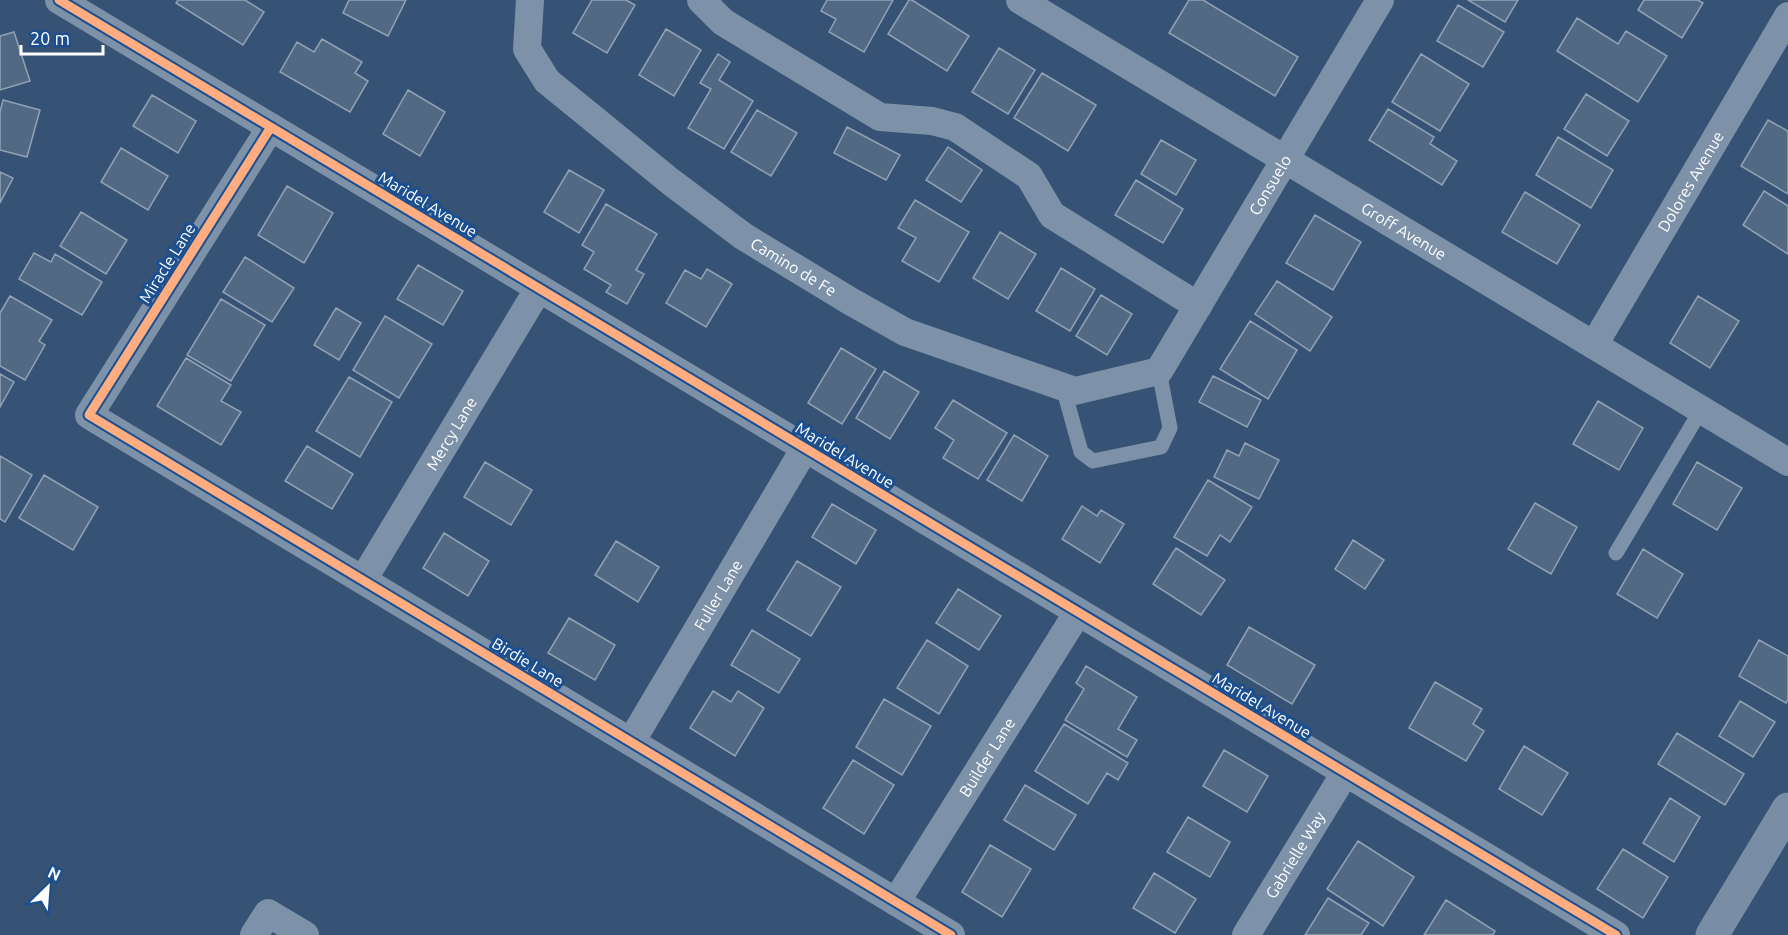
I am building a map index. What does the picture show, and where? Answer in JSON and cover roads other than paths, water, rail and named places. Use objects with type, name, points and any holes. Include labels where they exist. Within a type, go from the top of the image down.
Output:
[{"type":"street","name":"Maridel Avenue","points":[[59,0],[1616,935]]},
{"type":"street","name":"Camino de Fe","points":[[530,0],[527,49],[547,81],[662,175],[742,236],[850,301],[905,332],[1076,391],[1158,371]]},
{"type":"street","points":[[701,0],[723,22],[880,117],[932,121],[955,127],[1029,176],[1052,215],[1198,306]]},
{"type":"street","name":"Groff Avenue","points":[[1020,0],[1788,462]]},
{"type":"street","name":"Consuelo","points":[[1158,371],[1380,0]]},
{"type":"street","name":"Dolores Avenue","points":[[1593,345],[1788,16]]},
{"type":"street","name":"Miracle Lane","points":[[89,415],[271,127]]},
{"type":"street","name":"Mercy Lane","points":[[363,580],[539,288]]},
{"type":"street","name":"Birdie Lane","points":[[89,415],[951,935]]},
{"type":"street","name":"Fuller Lane","points":[[631,742],[805,448]]},
{"type":"street","name":"Builder Lane","points":[[896,902],[1078,612]]},
{"type":"street","name":"Gabrielle Way","points":[[1246,935],[1345,773]]},
{"type":"street","points":[[1712,935],[1788,809]]},
{"type":"street","points":[[254,935],[267,913],[305,935]]},
{"type":"lane","points":[[1063,387],[1081,452],[1093,461],[1161,447],[1170,428],[1158,371]]},
{"type":"lane","points":[[1616,553],[1701,410]]}]
